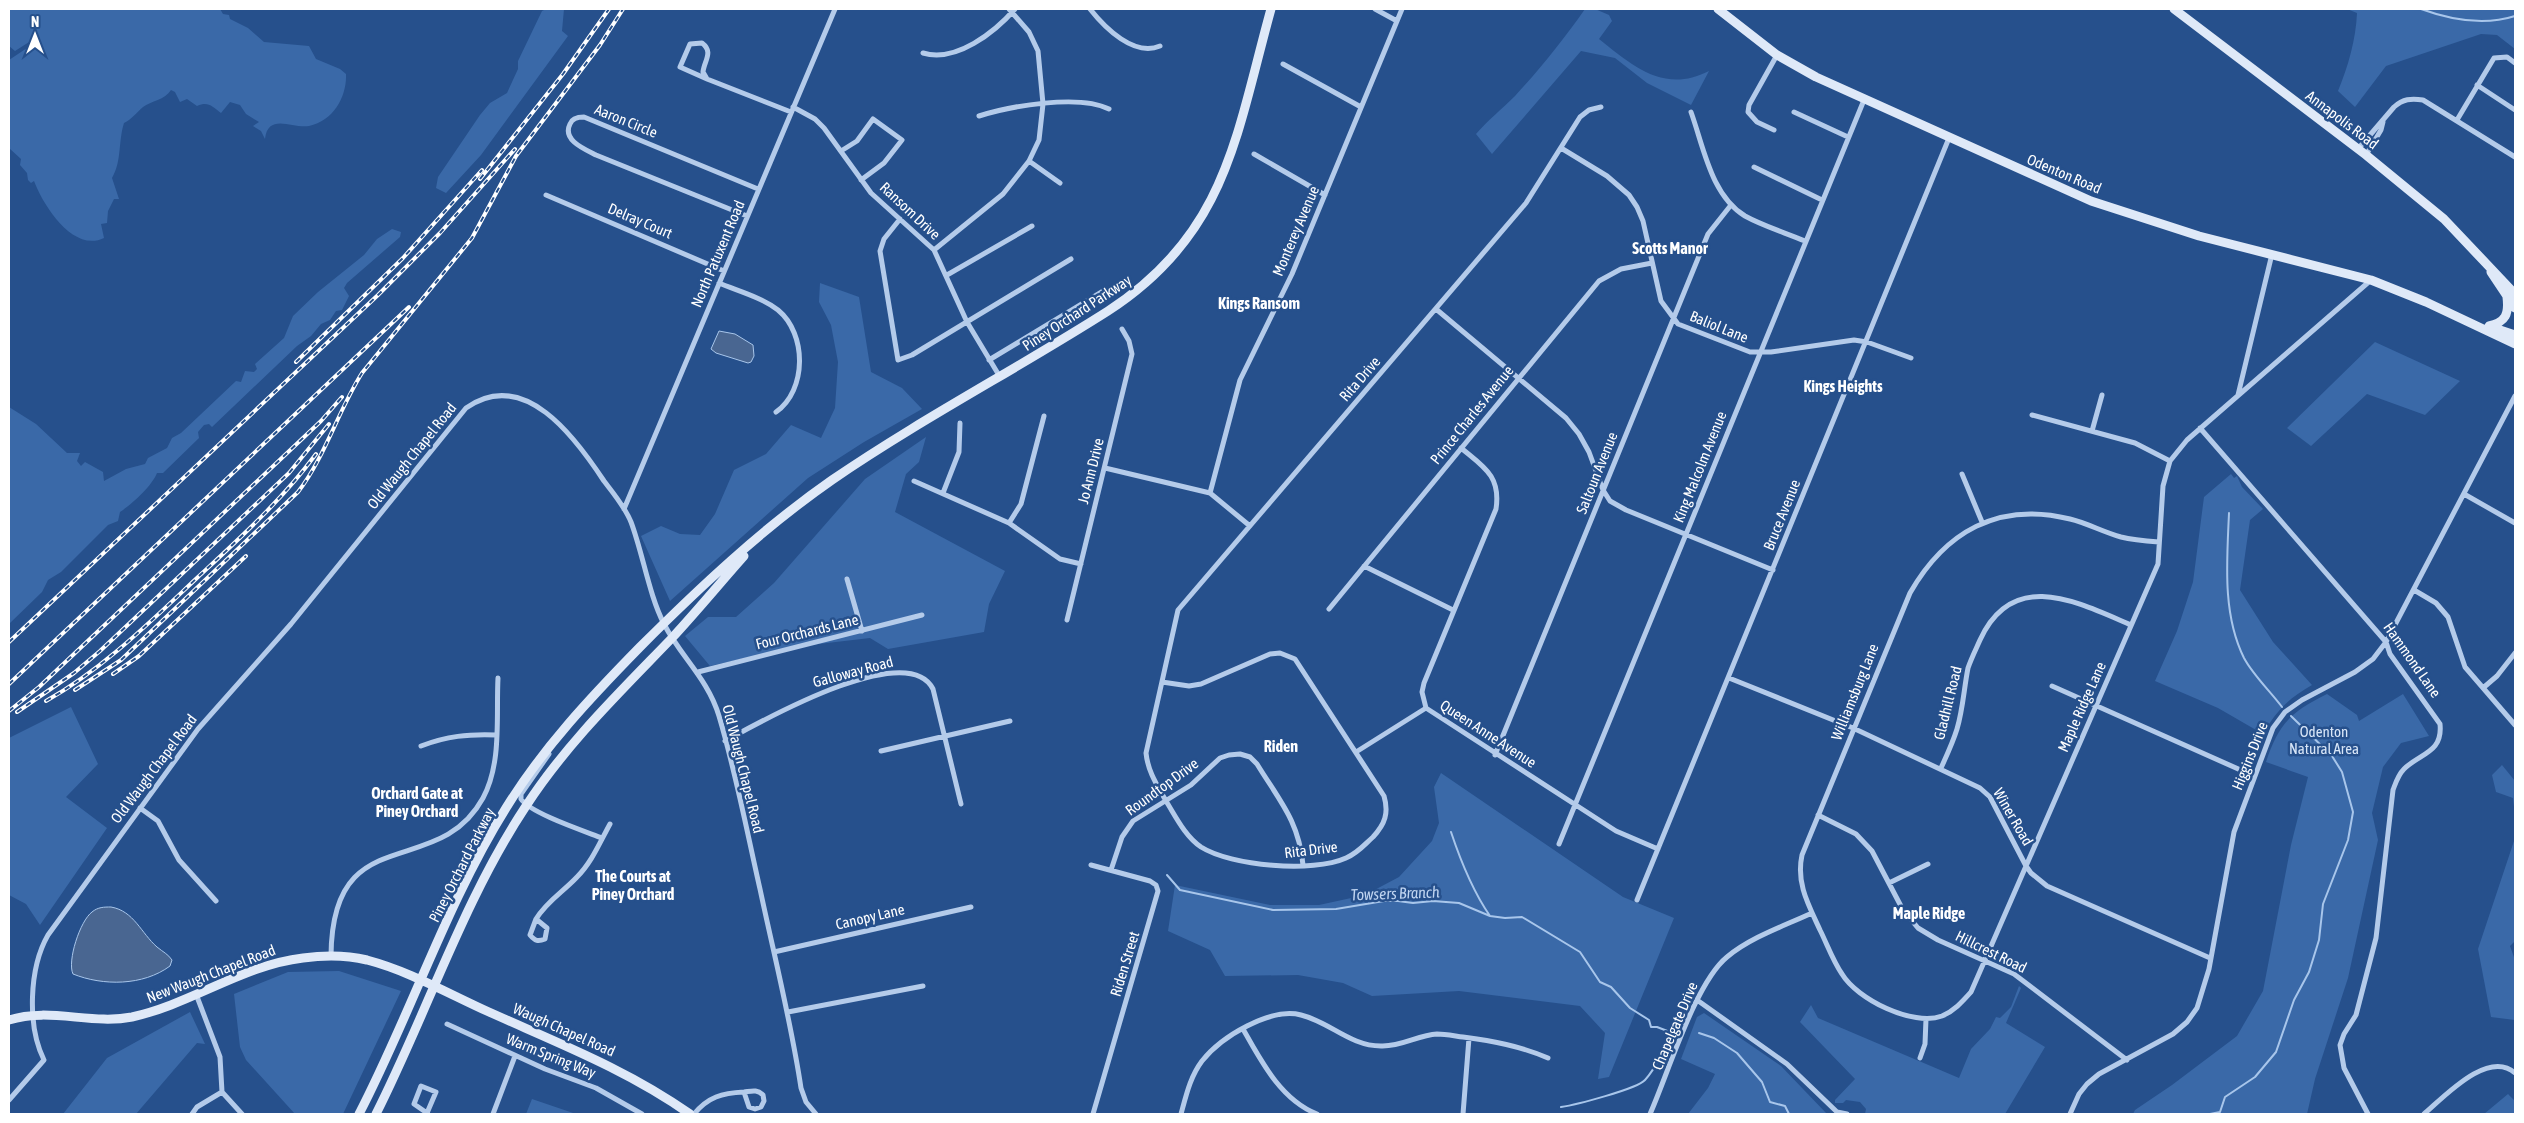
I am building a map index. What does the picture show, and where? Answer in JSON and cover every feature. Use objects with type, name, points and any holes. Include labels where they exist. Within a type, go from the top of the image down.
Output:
[{"type":"main road","name":"Piney Orchard Parkway","points":[[359,1114],[484,846],[516,792],[556,738],[664,624],[717,573],[805,499],[855,465],[1132,296],[1166,266],[1207,211],[1225,170],[1271,9]]},
{"type":"main road","name":"Annapolis Road","points":[[2174,9],[2362,152],[2444,219],[2486,263],[2511,295],[2515,308]]},
{"type":"main road","name":"Odenton Road","points":[[1721,10],[1777,55],[1816,77],[2100,204],[2197,235],[2371,280],[2515,335]]},
{"type":"main road","points":[[2489,326],[2498,324],[2505,318],[2511,295]]},
{"type":"main road","name":"Odenton Road","points":[[2426,302],[2515,344]]},
{"type":"main road","name":"Piney Orchard Parkway","points":[[376,1114],[499,849],[526,805],[567,749],[591,721],[672,637],[764,533]]},
{"type":"main road","name":"New Waugh Chapel Road","points":[[9,1020],[34,1015],[91,1020],[127,1018],[161,1008],[273,964],[303,958],[353,957],[376,962],[420,981]]},
{"type":"main road","name":"Waugh Chapel Road","points":[[420,981],[622,1071],[690,1114]]},
{"type":"street","name":"North Patuxent Road","points":[[624,509],[835,9]]},
{"type":"street","points":[[1090,9],[1108,29],[1132,44],[1148,49],[1160,46]]},
{"type":"street","points":[[1375,9],[1397,21]]},
{"type":"street","name":"Monterey Avenue","points":[[1210,493],[1240,380],[1288,282],[1402,9]]},
{"type":"street","points":[[923,53],[939,55],[962,48],[987,34],[1012,10],[1029,32],[1038,52],[1043,104],[1039,140],[1028,161],[993,205],[934,250]]},
{"type":"street","name":"Ransom Drive","points":[[707,79],[703,72],[709,55],[708,49],[698,42],[690,44],[680,67],[707,79],[792,110],[820,123],[871,193],[922,236],[934,250],[947,275],[966,322],[1000,377]]},
{"type":"street","points":[[1774,130],[1757,122],[1748,112],[1749,105],[1777,55]]},
{"type":"street","points":[[2456,120],[2494,58],[2506,57],[2515,63]]},
{"type":"street","points":[[1283,64],[1361,107]]},
{"type":"street","points":[[2477,85],[2515,110]]},
{"type":"street","points":[[2362,152],[2376,126],[2383,122],[2400,101],[2413,99],[2423,100],[2515,157]]},
{"type":"street","name":"King Malcolm Avenue","points":[[1559,844],[1864,100]]},
{"type":"street","points":[[979,116],[1010,107],[1043,104],[1094,103],[1109,109]]},
{"type":"street","name":"Rita Drive","points":[[1162,682],[1189,686],[1201,684],[1270,654],[1288,655],[1301,665],[1384,796],[1387,806],[1386,818],[1379,830],[1358,852],[1344,859],[1303,865],[1258,865],[1202,847],[1191,839],[1150,774],[1146,753],[1178,610],[1526,203],[1580,117],[1589,110],[1601,107]]},
{"type":"street","points":[[1691,112],[1717,186],[1731,205],[1746,216],[1805,241]]},
{"type":"street","points":[[1794,112],[1848,137]]},
{"type":"street","name":"Aaron Circle","points":[[747,216],[591,152],[569,137],[570,123],[575,118],[584,118],[758,189]]},
{"type":"street","points":[[842,151],[857,142],[872,119],[902,140],[884,163],[861,180]]},
{"type":"street","points":[[2362,152],[2381,130],[2383,122]]},
{"type":"street","name":"Bruce Avenue","points":[[1637,900],[1949,138]]},
{"type":"street","name":"Baliol Lane","points":[[1561,148],[1607,176],[1629,196],[1643,221],[1661,301],[1674,319],[1684,327],[1739,350],[1761,353],[1854,340],[1867,342],[1911,358]]},
{"type":"street","points":[[1254,154],[1325,196]]},
{"type":"street","points":[[1028,161],[1060,183]]},
{"type":"street","points":[[1754,167],[1822,200]]},
{"type":"street","name":"Delray Court","points":[[546,195],[724,271]]},
{"type":"street","name":"Saltoun Avenue","points":[[1495,755],[1708,234],[1731,205]]},
{"type":"street","points":[[900,219],[884,239],[880,251],[898,360],[912,355],[1071,259]]},
{"type":"street","points":[[947,275],[1032,226]]},
{"type":"street","points":[[2238,396],[2272,254]]},
{"type":"street","name":"Prince Charles Avenue","points":[[1329,610],[1599,281],[1621,269],[1652,263]]},
{"type":"street","name":"Maple Ridge Lane","points":[[1926,1019],[1941,1016],[1957,1008],[1971,992],[2132,626],[2158,564],[2163,486],[2170,461],[2186,440],[2371,280]]},
{"type":"street","points":[[719,282],[778,310],[786,319],[795,336],[800,370],[796,386],[786,405],[776,412]]},
{"type":"street","points":[[989,360],[1105,290]]},
{"type":"street","points":[[1436,309],[1566,418],[1579,434],[1589,452],[1603,490],[1610,501],[1626,510],[1685,535],[1773,570]]},
{"type":"street","name":"Jo Ann Drive","points":[[1067,620],[1132,354],[1129,341],[1122,328]]},
{"type":"street","points":[[2092,430],[2102,395]]},
{"type":"street","name":"Old Waugh Chapel Road","points":[[9,1100],[44,1060],[36,1039],[34,1015],[34,970],[41,946],[204,722],[291,624],[466,408],[477,400],[488,396],[505,396],[524,400],[544,410],[574,440],[624,509],[630,521],[664,624],[698,672],[712,698],[725,741],[788,1012],[802,1096],[816,1114]]},
{"type":"street","name":"Higgins Drive","points":[[2070,1114],[2087,1084],[2099,1074],[2173,1034],[2187,1022],[2196,1008],[2206,986],[2229,850],[2272,728],[2286,712],[2302,700],[2361,668],[2373,659],[2386,642],[2515,396]]},
{"type":"street","points":[[2032,415],[2135,443],[2170,461]]},
{"type":"street","points":[[1008,523],[1021,504],[1044,416]]},
{"type":"street","points":[[943,493],[959,452],[960,423]]},
{"type":"street","name":"Hammond Lane","points":[[2200,428],[2386,642],[2390,654],[2440,724],[2441,734],[2436,746],[2404,769],[2392,790],[2376,938],[2356,1014],[2340,1045],[2344,1068],[2368,1114]]},
{"type":"street","name":"Queen Anne Avenue","points":[[1461,448],[1484,467],[1493,478],[1497,488],[1496,509],[1424,683],[1422,692],[1426,708],[1495,755],[1616,831],[1658,849]]},
{"type":"street","points":[[1105,468],[1210,493],[1250,526]]},
{"type":"street","points":[[1962,474],[1982,522]]},
{"type":"street","points":[[914,481],[1008,523],[1049,554],[1081,564]]},
{"type":"street","points":[[2464,494],[2515,523]]},
{"type":"street","name":"Williamsburg Lane","points":[[1926,1019],[1904,1014],[1860,994],[1842,975],[1801,888],[1799,870],[1802,854],[1910,593],[1922,572],[1942,548],[1982,522],[2028,514],[2053,515],[2072,519],[2120,537],[2159,542]]},
{"type":"street","points":[[1364,566],[1453,610]]},
{"type":"street","points":[[847,578],[862,631]]},
{"type":"street","points":[[2414,590],[2436,603],[2448,617],[2465,666],[2515,725]]},
{"type":"street","name":"Gladhill Road","points":[[1941,768],[1957,728],[1969,666],[1986,628],[2000,609],[2020,598],[2052,598],[2076,602],[2132,626]]},
{"type":"street","name":"Four Orchards Lane","points":[[698,672],[922,616]]},
{"type":"street","points":[[2483,688],[2498,676],[2515,653]]},
{"type":"street","name":"Galloway Road","points":[[725,741],[819,693],[898,672],[916,674],[931,684],[946,736],[961,804]]},
{"type":"street","points":[[331,956],[334,916],[340,900],[349,885],[375,862],[435,841],[455,830],[469,817],[489,785],[495,760],[498,678]]},
{"type":"street","name":"Winer Road","points":[[1729,678],[1854,728],[1980,788],[1990,797],[2030,873],[2047,886],[2210,958]]},
{"type":"street","points":[[2052,686],[2254,776]]},
{"type":"street","points":[[1356,752],[1426,708]]},
{"type":"street","points":[[881,751],[1010,721]]},
{"type":"street","points":[[421,746],[450,736],[496,735]]},
{"type":"street","points":[[556,738],[550,752],[521,794],[521,799],[526,805],[602,838]]},
{"type":"street","name":"Roundtop Drive","points":[[1112,870],[1126,829],[1134,821],[1191,785],[1220,758],[1229,754],[1250,757],[1257,764],[1293,821],[1301,844],[1303,865]]},
{"type":"street","points":[[140,808],[158,821],[179,860],[216,901]]},
{"type":"street","name":"Hillcrest Road","points":[[1818,815],[1856,834],[1872,851],[1890,883],[1902,910],[1918,928],[1938,940],[2014,974],[2127,1060]]},
{"type":"street","points":[[536,918],[548,928],[545,939],[540,942],[534,940],[530,935],[536,918],[546,904],[578,876],[610,824]]},
{"type":"street","points":[[1890,883],[1928,864]]},
{"type":"street","name":"Riden Street","points":[[1091,865],[1150,881],[1156,885],[1158,891],[1094,1114]]},
{"type":"street","name":"Canopy Lane","points":[[774,952],[971,907]]},
{"type":"street","name":"Chapelgate Drive","points":[[1650,1114],[1697,1000],[1710,975],[1727,957],[1748,944],[1812,913]]},
{"type":"street","points":[[788,1012],[923,986]]},
{"type":"street","points":[[196,994],[220,1057],[222,1092],[242,1114]]},
{"type":"street","points":[[1697,1000],[1786,1064],[1837,1112],[1846,1114]]},
{"type":"street","points":[[1181,1114],[1187,1091],[1202,1061],[1220,1043],[1262,1019],[1282,1013],[1300,1014],[1357,1043],[1382,1046],[1408,1043],[1438,1034],[1524,1048],[1548,1058]]},
{"type":"street","points":[[1920,1058],[1925,1044],[1926,1019]]},
{"type":"street","name":"Warm Spring Way","points":[[447,1024],[515,1056],[596,1088],[642,1114]]},
{"type":"street","points":[[1243,1030],[1268,1073],[1289,1095],[1317,1114]]},
{"type":"street","points":[[1463,1114],[1469,1038]]},
{"type":"street","points":[[493,1114],[515,1056]]},
{"type":"street","points":[[2424,1114],[2462,1082],[2488,1067],[2501,1066],[2515,1073]]},
{"type":"street","points":[[421,1086],[436,1092],[428,1114],[414,1104],[421,1086]]},
{"type":"street","points":[[192,1114],[198,1107],[222,1092]]},
{"type":"street","points":[[694,1114],[710,1098],[720,1094],[744,1092]]},
{"type":"street","points":[[363,1114],[365,1102]]},
{"type":"green space","points":[[9,9],[220,9],[223,14],[229,15],[230,19],[248,28],[264,42],[309,46],[316,59],[340,69],[346,74],[344,91],[337,106],[325,119],[309,126],[276,124],[267,131],[265,139],[261,131],[253,126],[259,122],[246,114],[240,105],[230,102],[221,113],[207,104],[197,106],[187,99],[180,102],[175,92],[171,90],[162,98],[143,107],[124,123],[119,158],[112,178],[119,199],[114,199],[108,211],[107,223],[101,224],[104,238],[92,241],[81,239],[71,233],[52,214],[34,181],[31,183],[28,180],[27,173],[20,165],[21,159],[9,148],[9,60],[39,40],[37,37],[15,51],[9,46]]},
{"type":"green space","points":[[546,9],[564,9],[562,31],[568,36],[481,155],[446,193],[436,188],[438,177],[480,115],[490,103],[507,93],[518,69],[518,61],[542,11]]},
{"type":"green space","points":[[1585,9],[1595,9],[1609,15],[1612,21],[1599,39],[1624,59],[1650,74],[1678,80],[1709,71],[1691,105],[1647,83],[1615,58],[1581,51],[1492,154],[1476,134],[1534,75]]},
{"type":"green space","points":[[2347,9],[2515,9],[2515,49],[2497,35],[2481,34],[2386,66],[2355,107],[2338,91],[2351,53],[2355,33],[2357,13]]},
{"type":"green space","points":[[392,229],[401,232],[400,237],[347,283],[344,288],[349,296],[342,310],[336,311],[330,320],[321,324],[311,336],[297,346],[212,427],[209,424],[204,425],[198,432],[199,438],[163,473],[157,473],[141,494],[120,512],[118,521],[108,525],[61,572],[48,580],[42,592],[9,624],[9,407],[36,424],[67,453],[80,453],[77,461],[81,466],[85,462],[103,472],[104,481],[126,469],[145,464],[148,458],[167,448],[172,438],[181,433],[236,381],[241,382],[245,371],[254,372],[257,369],[255,364],[284,338],[293,316],[318,292],[364,255],[377,239]]},
{"type":"green space","points":[[820,283],[859,297],[871,372],[902,388],[922,409],[864,442],[808,478],[670,601],[641,536],[661,526],[680,534],[700,535],[715,514],[734,470],[766,454],[791,425],[821,438],[835,408],[838,362],[831,325],[819,302]]},
{"type":"green space","points":[[2375,342],[2460,381],[2425,415],[2367,394],[2311,446],[2287,428]]},
{"type":"green space","points":[[926,437],[919,462],[906,474],[895,512],[1005,571],[989,604],[984,632],[888,649],[870,638],[793,647],[710,666],[685,636],[708,617],[736,617],[774,583],[865,479]]},
{"type":"green space","name":"Odenton Natural Area","points":[[2231,474],[2234,478],[2237,476],[2242,487],[2263,509],[2250,520],[2240,590],[2273,642],[2312,685],[2296,695],[2284,706],[2273,718],[2263,734],[2218,708],[2155,681],[2177,631],[2193,582],[2204,497]]},
{"type":"green space","points":[[2327,694],[2357,715],[2359,721],[2403,694],[2429,736],[2401,743],[2383,767],[2372,813],[2378,840],[2348,978],[2315,1079],[2307,1114],[2133,1114],[2135,1110],[2237,1036],[2263,991],[2291,845],[2308,777],[2266,762],[2276,737],[2288,720],[2304,707]]},
{"type":"green space","points":[[71,707],[98,764],[66,797],[107,828],[40,925],[26,904],[9,895],[9,738]]},
{"type":"green space","points":[[2502,765],[2515,781],[2515,816],[2513,798],[2496,792],[2492,775]]},
{"type":"green space","points":[[1441,773],[1623,897],[1674,918],[1609,1077],[1598,1079],[1605,1033],[1580,1006],[1459,991],[1372,996],[1343,983],[1298,975],[1225,976],[1210,950],[1168,931],[1175,885],[1270,905],[1319,905],[1365,895],[1399,877],[1432,841],[1439,823],[1434,787]]},
{"type":"green space","points":[[2515,838],[2515,941],[2510,946],[2515,960],[2515,1020],[2491,1017],[2478,949]]},
{"type":"green space","points":[[339,971],[401,991],[343,1114],[295,1114],[246,1060],[240,1047],[234,994],[288,972]]},
{"type":"green space","points":[[2019,986],[2021,988],[2006,1023],[2045,1047],[2005,1114],[1865,1114],[1866,1109],[1860,1102],[1846,1100],[1843,1103],[1835,1103],[1835,1100],[1855,1079],[1800,1022],[1811,1005],[1818,1018],[1959,1078],[1971,1049],[1990,1029],[1996,1017],[2000,1018],[2011,1007]]},
{"type":"green space","points":[[190,1012],[205,1044],[197,1043],[136,1114],[63,1114],[107,1058]]},
{"type":"green space","points":[[1704,1013],[1781,1066],[1827,1114],[1688,1114],[1708,1088],[1715,1074],[1681,1059],[1697,1017]]},
{"type":"green space","points":[[2508,1094],[2515,1101],[2515,1114],[2484,1114]]},
{"type":"green space","points":[[532,1099],[576,1114],[526,1114]]},
{"type":"shaded area","points":[[719,331],[735,334],[753,345],[754,356],[751,362],[748,363],[716,353],[711,349]]},
{"type":"shaded area","points":[[111,907],[126,913],[137,923],[151,941],[172,960],[170,966],[148,977],[123,982],[97,981],[73,974],[73,951],[83,924],[94,910]]},
{"type":"waterway","points":[[2421,9],[2456,19],[2480,21],[2491,21],[2515,16]]},
{"type":"waterway","points":[[2229,513],[2227,568],[2232,623],[2244,658],[2282,707]]},
{"type":"waterway","points":[[2210,1114],[2220,1112],[2225,1097],[2255,1077],[2276,1052],[2294,1000],[2309,972],[2319,940],[2323,904],[2348,840],[2353,812],[2342,772],[2332,756],[2291,716]]},
{"type":"waterway","points":[[1451,832],[1468,876],[1490,916]]},
{"type":"waterway","name":"Towsers Branch","points":[[1167,875],[1180,890],[1273,910],[1336,909],[1384,901],[1413,903],[1433,901],[1459,903],[1490,916],[1505,918],[1522,917],[1580,952],[1600,982],[1611,987],[1630,1008],[1649,1020],[1651,1027],[1657,1027],[1670,1032],[1675,1030]]},
{"type":"waterway","points":[[1561,1107],[1592,1100],[1640,1084],[1657,1063],[1670,1032]]},
{"type":"waterway","name":"Towsers Branch","points":[[1699,1033],[1714,1038],[1737,1053],[1762,1082],[1770,1102],[1785,1106],[1789,1114]]},
{"type":"railway","points":[[480,179],[563,74],[609,9]]},
{"type":"railway","points":[[75,690],[121,660],[298,492],[316,464],[362,373],[472,238],[516,156],[600,45],[623,9]]},
{"type":"railway","points":[[9,642],[378,295],[440,233],[515,149]]},
{"type":"railway","points":[[296,362],[403,258],[482,170]]},
{"type":"railway","points":[[9,684],[409,307]]},
{"type":"railway","points":[[9,711],[39,687],[321,421],[342,397]]},
{"type":"railway","points":[[17,712],[74,673],[100,651],[289,473],[329,424]]},
{"type":"railway","points":[[46,701],[107,659],[144,627],[260,518],[316,454]]},
{"type":"railway","points":[[113,674],[139,656],[246,556]]},
{"type":"district","name":"Scotts Manor","points":[[1670,248]]},
{"type":"district","name":"Kings Ransom","points":[[1259,303]]},
{"type":"district","name":"Kings Heights","points":[[1843,386]]},
{"type":"district","name":"Riden","points":[[1281,746]]},
{"type":"district","name":"Orchard Gate at Piney Orchard","points":[[417,802]]},
{"type":"district","name":"The Courts at Piney Orchard","points":[[633,885]]},
{"type":"district","name":"Maple Ridge","points":[[1929,913]]}]
